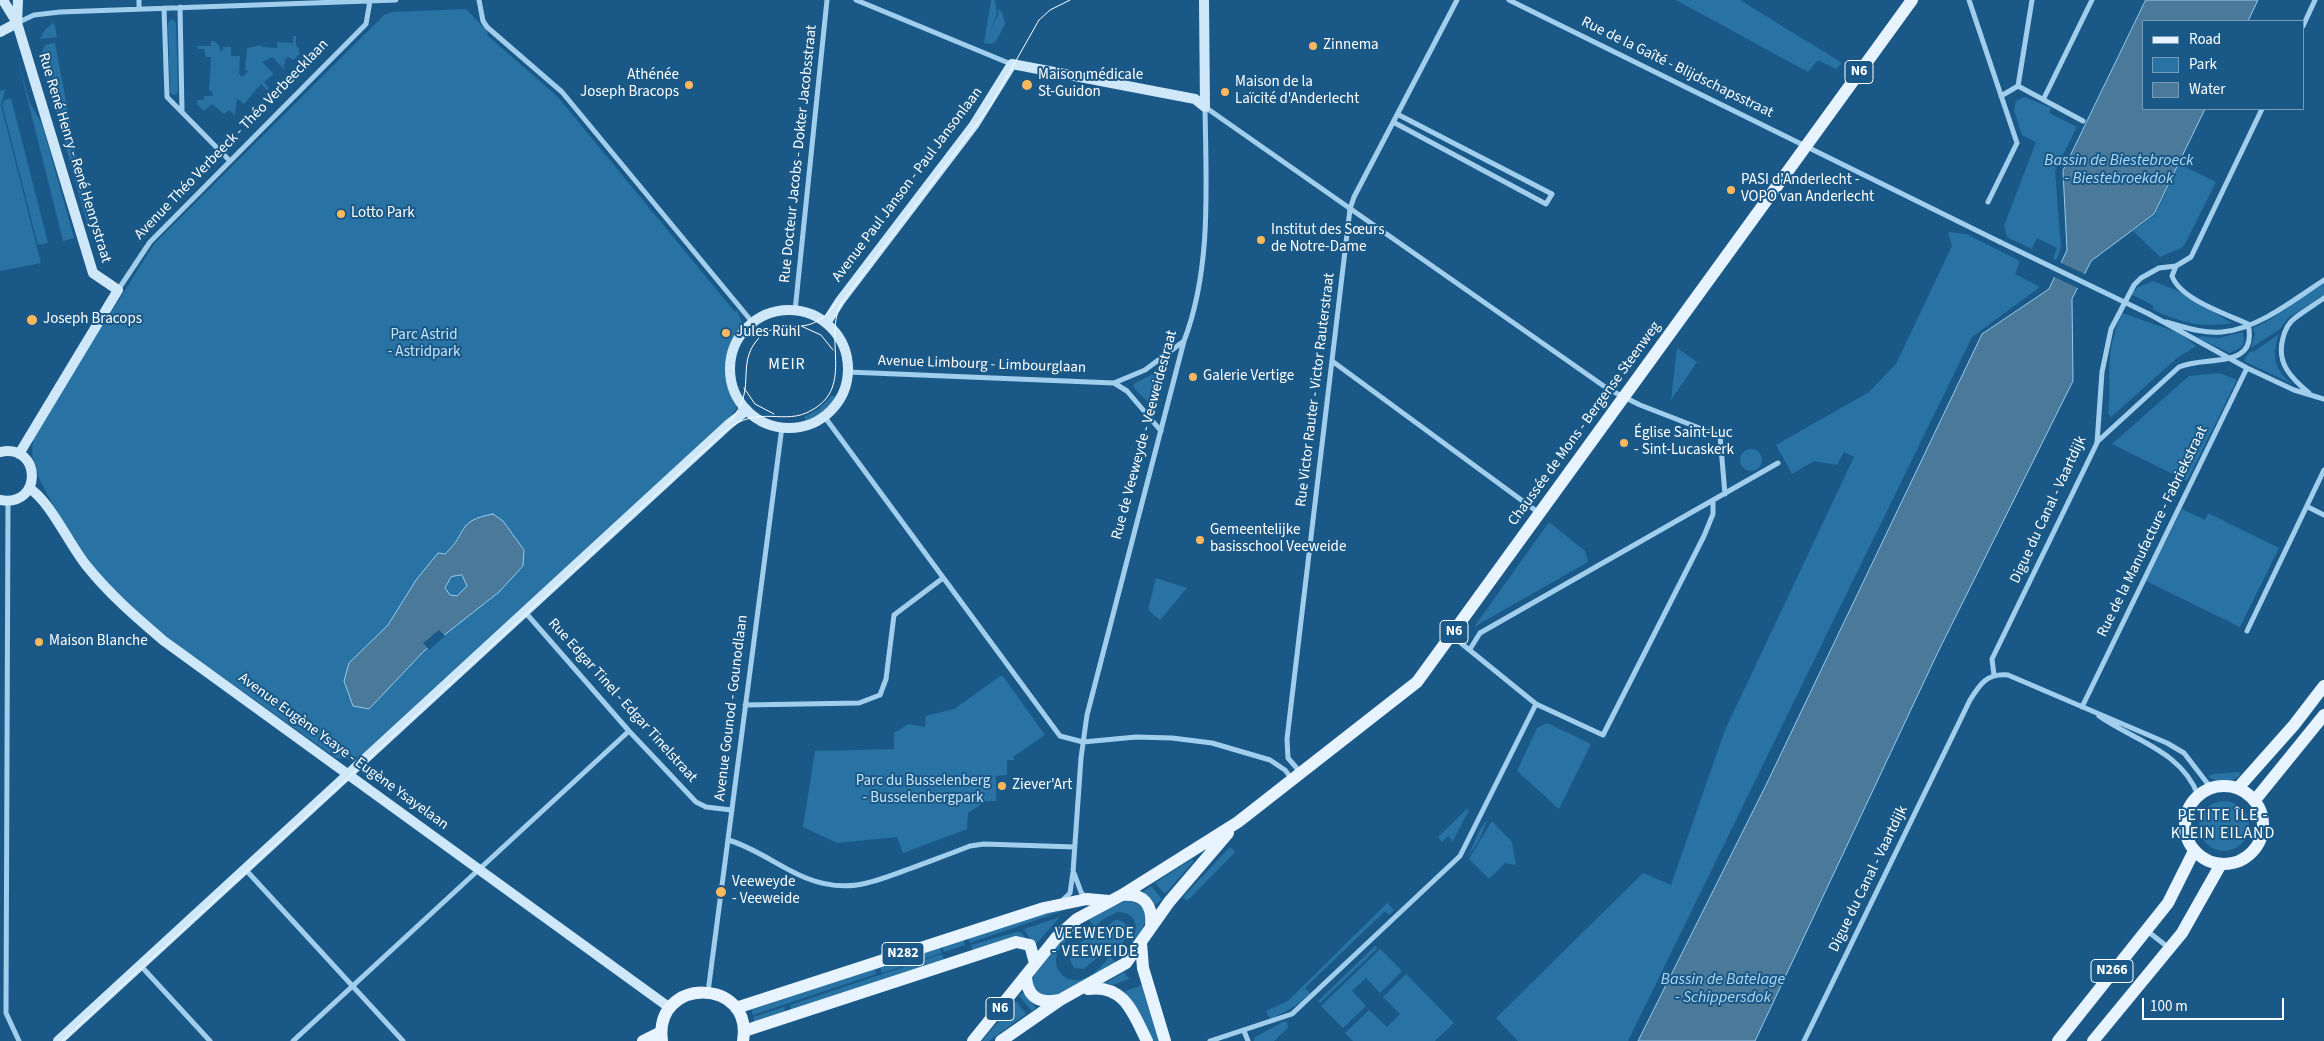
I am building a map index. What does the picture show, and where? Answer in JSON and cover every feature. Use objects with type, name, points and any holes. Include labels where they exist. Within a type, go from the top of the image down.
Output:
[{"type":"main road","name":"Chaussée de Mons - Bergense Steenweg","points":[[973,1041],[1056,938],[1077,919],[1122,895],[1238,822],[1417,682],[1912,0]]},
{"type":"main road","points":[[2238,788],[2288,732],[2324,686]]},
{"type":"main road","points":[[2255,800],[2324,715]]},
{"type":"main road","points":[[2229,786],[2238,788],[2255,800],[2260,807],[2264,824],[2258,846],[2242,860],[2221,864],[2206,860],[2194,851],[2187,837],[2185,822],[2189,807],[2198,795],[2211,788],[2229,786]]},
{"type":"main road","name":"Chaussée de Mons - Bergense Steenweg","points":[[1001,1041],[1060,1000],[1119,969],[1141,943],[1169,902],[1238,822]]},
{"type":"main road","name":"N266","points":[[2058,1041],[2168,903],[2194,851]]},
{"type":"main road","name":"N266","points":[[2093,1041],[2182,933],[2221,864]]},
{"type":"main road","points":[[1122,895],[1138,895],[1146,901],[1152,911],[1152,926]]},
{"type":"main road","name":"N282","points":[[1035,963],[1030,945],[1016,942],[744,1036],[742,1019],[736,1008],[1057,904],[1087,899],[1110,901]]},
{"type":"main road","points":[[1141,943],[1143,968],[1165,1041]]},
{"type":"main road","name":"Chaussée de Mons - Bergense Steenweg","points":[[1026,976],[1026,984],[1033,997],[1046,1003],[1060,1000]]},
{"type":"main road","points":[[1082,990],[1098,988],[1116,992],[1130,1009],[1147,1041]]},
{"type":"main road","points":[[643,1041],[662,1037],[666,1016],[670,1008],[676,1002],[691,994],[708,992],[720,996],[736,1008]]},
{"type":"street","points":[[2,0],[17,23]]},
{"type":"street","points":[[17,23],[18,0]]},
{"type":"street","points":[[139,0],[139,9]]},
{"type":"street","points":[[0,32],[34,15],[60,12],[180,8],[233,3],[396,0]]},
{"type":"street","points":[[480,0],[483,21],[487,27],[562,92],[753,323]]},
{"type":"street","name":"Rue Docteur Jacobs - Dokter Jacobsstraat","points":[[795,311],[827,0]]},
{"type":"street","points":[[856,0],[1012,64],[1195,100],[1608,389],[1720,436],[1725,494]]},
{"type":"street","name":"Rue de Veeweyde - Veeweidestraat","points":[[1057,904],[1070,893],[1082,742],[1087,715],[1198,292],[1206,214],[1204,0]]},
{"type":"street","name":"Rue Victor Rauter - Victor Rauterstraat","points":[[1297,776],[1288,758],[1286,749],[1350,209],[1389,129],[1395,123],[1401,106],[1457,0]]},
{"type":"street","name":"Rue de la Gaîté - Blijdschapsstraat","points":[[1510,0],[2158,319]]},
{"type":"street","points":[[1970,0],[2017,143],[1988,202]]},
{"type":"street","points":[[2018,86],[2032,0]]},
{"type":"street","points":[[2044,98],[2092,0]]},
{"type":"street","points":[[2304,24],[2315,0]]},
{"type":"street","name":"Avenue Théo Verbeeck - Théo Verbeecklaan","points":[[19,454],[118,290],[150,242],[229,160],[366,24],[370,1]]},
{"type":"street","points":[[164,8],[167,97],[229,160]]},
{"type":"street","points":[[180,8],[182,111]]},
{"type":"street","name":"Rue René Henry - René Henrystraat","points":[[17,23],[90,266],[93,273],[101,281],[118,290]]},
{"type":"street","name":"Avenue Paul Janson - Paul Jansonlaan","points":[[826,323],[840,301],[974,125],[1012,64]]},
{"type":"street","points":[[2001,96],[2018,86]]},
{"type":"street","points":[[2018,86],[2044,98],[2083,121]]},
{"type":"street","points":[[2248,324],[2210,307],[2175,286],[2172,276],[2176,266],[2190,256],[2262,110]]},
{"type":"street","points":[[1395,123],[1546,204],[1552,194],[1399,115]]},
{"type":"street","name":"Digue du Canal - Vaartdijk","points":[[1804,1041],[1970,700],[1979,685],[1994,675],[1992,659],[2097,443],[2102,372],[2111,329],[2134,285],[2141,278],[2150,271],[2176,266]]},
{"type":"street","points":[[2158,319],[2200,331],[2221,332],[2234,330],[2271,314],[2324,280]]},
{"type":"street","points":[[2312,395],[2296,382],[2286,370],[2281,357],[2281,346],[2286,328],[2294,318],[2324,298]]},
{"type":"street","points":[[795,311],[811,315],[826,323],[837,335],[843,346],[848,372],[843,393],[835,406],[824,416],[806,424],[782,426],[762,421],[747,410],[734,390],[730,366],[737,342],[753,323],[773,313],[795,311]]},
{"type":"street","points":[[2158,319],[2247,368],[2294,390],[2324,399]]},
{"type":"street","points":[[2097,443],[2179,367],[2201,361],[2231,359],[2244,351],[2248,342],[2248,324]]},
{"type":"street","name":"Avenue Limbourg - Limbourglaan","points":[[848,372],[1114,383],[1144,370],[1184,341]]},
{"type":"street","points":[[1332,361],[1540,513]]},
{"type":"street","name":"Rue de la Manufacture - Fabriekstraat","points":[[2082,706],[2247,368]]},
{"type":"street","points":[[1114,383],[1139,404],[1161,431]]},
{"type":"street","points":[[58,1041],[729,424],[747,410]]},
{"type":"street","points":[[824,416],[1060,736],[1082,742],[1163,738],[1212,743],[1270,760],[1297,776]]},
{"type":"street","name":"Avenue Gounod - Gounodlaan","points":[[708,992],[782,426]]},
{"type":"street","points":[[0,452],[12,451],[19,454],[30,465],[32,481],[29,488],[16,499],[4,500],[6,1013],[19,1041]]},
{"type":"street","points":[[1470,649],[1480,633],[1778,463]]},
{"type":"street","points":[[2247,631],[2308,507],[2324,470]]},
{"type":"street","name":"Avenue Eugène Ysaye - Eugène Ysayelaan","points":[[29,488],[40,495],[67,540],[86,565],[130,612],[164,641],[670,1008]]},
{"type":"street","points":[[1451,635],[1536,704],[1603,735],[1704,536],[1713,514],[1713,501]]},
{"type":"street","points":[[2308,507],[2324,515]]},
{"type":"street","points":[[745,705],[859,703],[880,695],[886,679],[894,615],[943,578]]},
{"type":"street","name":"Rue Edgar Tinel - Edgar Tinelstraat","points":[[525,612],[629,731],[696,802],[706,807],[732,810]]},
{"type":"street","points":[[1994,675],[2008,674],[2082,706],[2112,725],[2159,750],[2188,774],[2198,795]]},
{"type":"street","points":[[1210,1041],[1292,1014],[1305,1004],[1460,856],[1536,704]]},
{"type":"street","points":[[2090,711],[2124,723],[2176,748],[2193,763],[2211,788]]},
{"type":"street","points":[[294,1041],[629,731]]},
{"type":"street","points":[[2159,750],[2167,747],[2176,748]]},
{"type":"street","points":[[728,840],[744,844],[806,878],[826,885],[846,886],[880,880],[970,846],[984,844],[1075,847]]},
{"type":"street","points":[[245,870],[403,1041]]},
{"type":"street","name":"Rue de Veeweyde - Veeweidestraat","points":[[1073,872],[1081,892],[1087,899]]},
{"type":"street","points":[[2146,930],[2169,948]]},
{"type":"street","points":[[140,965],[210,1041]]},
{"type":"street","points":[[1244,1031],[1248,1041]]},
{"type":"green space","points":[[991,0],[995,0],[997,14],[989,33],[998,15],[998,9],[1002,12],[1005,24],[996,41],[992,44],[984,43]]},
{"type":"green space","points":[[1676,0],[1740,0],[1842,63],[1836,69],[1818,60],[1808,72]]},
{"type":"green space","name":"Parc Astrid - Astridpark","points":[[466,9],[488,32],[487,35],[557,96],[735,312],[737,310],[743,325],[729,353],[726,376],[737,408],[730,417],[361,755],[349,759],[339,759],[173,641],[141,616],[110,586],[73,538],[41,483],[33,458],[33,441],[36,432],[154,244],[384,15],[392,12]]},
{"type":"green space","points":[[172,19],[176,23],[178,90],[177,94],[173,95],[170,92],[168,23]]},
{"type":"green space","points":[[54,22],[57,37],[40,39],[45,30]]},
{"type":"green space","points":[[293,36],[296,36],[296,46],[300,49],[298,51],[300,53],[294,60],[288,57],[284,60],[286,62],[283,65],[284,69],[272,57],[262,62],[274,74],[264,82],[269,88],[267,90],[261,84],[244,104],[237,98],[235,115],[229,110],[224,114],[212,104],[204,111],[197,104],[197,100],[204,100],[204,96],[213,96],[212,91],[209,91],[211,57],[206,57],[204,49],[198,49],[197,46],[211,46],[211,41],[214,41],[219,45],[220,51],[223,50],[223,47],[231,47],[231,56],[240,56],[239,74],[242,77],[248,71],[245,70],[247,48],[261,45],[263,47],[277,48],[277,42],[293,43]]},
{"type":"green space","points":[[55,43],[89,223],[87,223],[42,61],[41,54],[45,45]]},
{"type":"green space","points":[[17,57],[30,103],[42,124],[74,238],[63,241]]},
{"type":"green space","points":[[5,89],[1,105],[41,263],[0,271],[0,91]]},
{"type":"green space","points":[[2025,97],[2051,108],[2049,113],[2077,127],[2055,171],[2061,248],[2056,260],[2053,259],[2057,248],[2037,238],[2032,249],[2007,237],[2004,226],[2036,142],[2022,135],[2014,110],[2016,101]]},
{"type":"green space","points":[[11,98],[48,243],[38,245],[2,104],[5,100]]},
{"type":"green space","points":[[2179,164],[2216,182],[2185,244],[2181,248],[2160,257],[2133,231],[2155,215]]},
{"type":"green space","points":[[1948,232],[1966,234],[2020,261],[2015,274],[2040,287],[1972,337],[1628,1041],[1518,1041],[1496,1018],[1643,873],[1671,885],[1725,730],[1854,457],[1844,452],[1837,465],[1814,461],[1792,474],[1776,445],[1869,392],[1896,364],[1952,246]]},
{"type":"green space","points":[[2153,281],[2176,290],[2232,323],[2211,325],[2182,321],[2152,309],[2154,306],[2131,294],[2138,287]]},
{"type":"green space","points":[[2324,283],[2324,295],[2288,318],[2280,329],[2251,348],[2255,334],[2253,328],[2271,319]]},
{"type":"green space","points":[[2122,313],[2179,333],[2196,346],[2176,359],[2111,417],[2108,413],[2111,352],[2114,335]]},
{"type":"green space","points":[[2243,332],[2244,343],[2240,348],[2230,353],[2198,338],[2200,336],[2218,338]]},
{"type":"green space","points":[[2279,334],[2275,349],[2276,361],[2281,373],[2292,384],[2244,361],[2249,352],[2255,351]]},
{"type":"green space","points":[[1677,348],[1697,362],[1671,400]]},
{"type":"green space","points":[[1163,369],[1166,373],[1158,401],[1150,404],[1135,389],[1133,384]]},
{"type":"green space","points":[[2219,373],[2237,380],[2187,481],[2112,444],[2189,376]]},
{"type":"green space","points":[[832,395],[836,397],[826,409],[819,415],[805,420],[804,417],[819,409]]},
{"type":"green space","points":[[1747,449],[1755,449],[1762,456],[1762,464],[1755,471],[1747,471],[1740,464],[1740,456]]},
{"type":"green space","points":[[2182,509],[2205,520],[2208,513],[2279,548],[2240,627],[2146,581]]},
{"type":"green space","points":[[1549,522],[1585,551],[1588,562],[1474,627]]},
{"type":"green space","points":[[1156,578],[1187,588],[1160,620],[1148,610]]},
{"type":"green space","name":"Parc du Busselenberg - Busselenbergpark","points":[[1002,675],[1045,735],[1013,757],[1015,760],[1007,760],[1007,775],[996,776],[996,801],[986,801],[968,813],[967,829],[903,853],[897,837],[837,843],[803,827],[815,751],[894,749],[894,733],[909,724],[925,727],[926,716],[954,709]]},
{"type":"green space","points":[[1547,723],[1591,744],[1559,809],[1517,771],[1537,728]]},
{"type":"green space","points":[[2238,772],[2241,774],[2233,780],[2225,782],[2220,782],[2208,776],[2215,774]]},
{"type":"green space","points":[[2219,801],[2229,801],[2242,808],[2249,821],[2249,831],[2242,844],[2229,851],[2219,851],[2210,847],[2203,840],[2199,831],[2199,821],[2203,812],[2210,805]]},
{"type":"green space","points":[[1467,809],[1469,810],[1453,841],[1448,836],[1442,842],[1438,837]]},
{"type":"green space","points":[[1488,819],[1478,842],[1467,858],[1481,828]]},
{"type":"green space","points":[[1492,821],[1512,842],[1516,865],[1505,863],[1489,879],[1469,859]]},
{"type":"green space","points":[[1230,847],[1235,852],[1187,901],[1183,897]]},
{"type":"green space","points":[[1192,859],[1194,861],[1165,894],[1155,883]]},
{"type":"green space","points":[[1151,886],[1162,899],[1156,905],[1143,892]]},
{"type":"green space","points":[[1128,900],[1138,904],[1144,910],[1146,917],[1140,933],[1125,957],[1123,955],[1135,936],[1135,922],[1132,917],[1126,913],[1117,912],[1102,920],[1095,927],[1088,918]]},
{"type":"green space","points":[[1387,903],[1394,910],[1389,915],[1385,911],[1305,988],[1310,993],[1301,1002],[1270,1019],[1266,1011],[1288,1001]]},
{"type":"green space","points":[[1065,910],[970,943],[968,938],[1035,916]]},
{"type":"green space","points":[[1060,917],[1034,946],[1024,929]]},
{"type":"green space","points":[[1115,920],[1124,923],[1128,929],[1128,934],[1124,941],[1109,954],[1105,951],[1084,969],[1074,968],[1070,960],[1071,951],[1097,928],[1100,931]]},
{"type":"green space","points":[[1078,924],[1081,927],[1064,944],[1057,955],[1057,966],[1063,976],[1074,980],[1084,979],[1096,971],[1110,956],[1117,964],[1051,998],[1038,993],[1033,979],[1039,966]]},
{"type":"green space","points":[[1017,932],[1022,933],[1027,940],[973,951],[971,945]]},
{"type":"green space","points":[[963,940],[965,945],[944,952],[942,947]]},
{"type":"green space","points":[[1375,946],[1378,948],[1320,1003],[1318,1001]]},
{"type":"green space","points":[[940,947],[942,953],[882,973],[880,968],[875,970],[876,974],[753,1015],[751,1010]]},
{"type":"green space","points":[[1380,949],[1402,971],[1380,993],[1366,978],[1352,991],[1366,1006],[1343,1028],[1321,1006]]},
{"type":"green space","points":[[942,954],[944,960],[755,1023],[753,1017],[784,1007],[785,1011],[791,1010],[790,1005]]},
{"type":"green space","points":[[1124,972],[1129,979],[1112,985],[1106,983]]},
{"type":"green space","points":[[1406,974],[1454,1023],[1435,1041],[1353,1041],[1345,1033],[1369,1010],[1387,1027],[1400,1014],[1383,997]]},
{"type":"green space","points":[[1142,985],[1159,1041],[1152,1041],[1123,992]]},
{"type":"green space","points":[[1022,993],[1036,1008],[1032,1011],[1019,996]]},
{"type":"green space","points":[[1016,1001],[1026,1014],[989,1041],[982,1041]]},
{"type":"green space","points":[[1283,1022],[1287,1022],[1288,1028],[1274,1041],[1254,1041],[1255,1037]]},
{"type":"water","name":"Bassin de Batelage - Schippersdok","points":[[2146,0],[2258,0],[2248,20],[2142,20],[2142,110],[2205,110],[2154,214],[2091,261],[2072,299],[2073,381],[1938,652],[1755,1041],[1638,1041],[1766,785],[1982,334],[2049,289],[2067,250],[2063,171]]},
{"type":"water","points":[[493,514],[503,521],[524,550],[523,566],[499,592],[424,651],[369,709],[353,706],[344,681],[349,663],[388,625],[416,580],[438,553],[445,554],[467,524],[481,517]],"holes":[[[462,575],[467,586],[457,596],[450,595],[445,588],[451,577]]]},
{"type":"pier","points":[[2059,262],[2087,275],[2080,289],[2052,276]]},
{"type":"pier","points":[[439,630],[445,636],[429,650],[423,643]]},
{"type":"tram line","points":[[62,1041],[725,431],[749,418],[802,415],[825,400],[832,388],[835,375],[835,331],[837,316],[842,302],[989,108],[1039,20],[1050,10],[1070,0]]},
{"type":"tram line","points":[[727,424],[737,412],[742,401],[748,359],[751,349],[758,339],[772,329],[812,324],[825,316],[838,300]]},
{"type":"tram line","points":[[801,326],[821,335],[833,350]]},
{"type":"tram line","points":[[744,388],[755,404],[774,414]]},
{"type":"place","name":"Zinnema","points":[[1313,46]]},
{"type":"place","name":"Athénée Joseph Bracops","points":[[689,85]]},
{"type":"place","name":"Maison médicale St-Guidon","points":[[1027,85]]},
{"type":"place","name":"Maison de la Laïcité d'Anderlecht","points":[[1225,92]]},
{"type":"place","name":"PASI d'Anderlecht - VOPO van Anderlecht","points":[[1731,190]]},
{"type":"place","name":"Lotto Park","points":[[341,214]]},
{"type":"place","name":"Institut des Sœurs de Notre-Dame","points":[[1261,240]]},
{"type":"place","name":"Joseph Bracops","points":[[32,320]]},
{"type":"place","name":"Jules Rühl","points":[[726,333]]},
{"type":"place","name":"Galerie Vertige","points":[[1193,377]]},
{"type":"place","name":"Église Saint-Luc - Sint-Lucaskerk","points":[[1624,443]]},
{"type":"place","name":"Gemeentelijke basisschool Veeweide","points":[[1200,540]]},
{"type":"place","name":"Maison Blanche","points":[[39,642]]},
{"type":"place","name":"Ziever'Art","points":[[1002,786]]},
{"type":"place","name":"Veeweyde - Veeweide","points":[[721,892]]},
{"type":"district","name":"MEIR","points":[[787,365]]},
{"type":"district","name":"PETITE ÎLE - KLEIN EILAND","points":[[2223,825]]},
{"type":"district","name":"VEEWEYDE - VEEWEIDE","points":[[1095,943]]},
{"type":"water label","name":"Bassin de Biestebroeck - Biestebroekdok","points":[[2119,170]]}]
